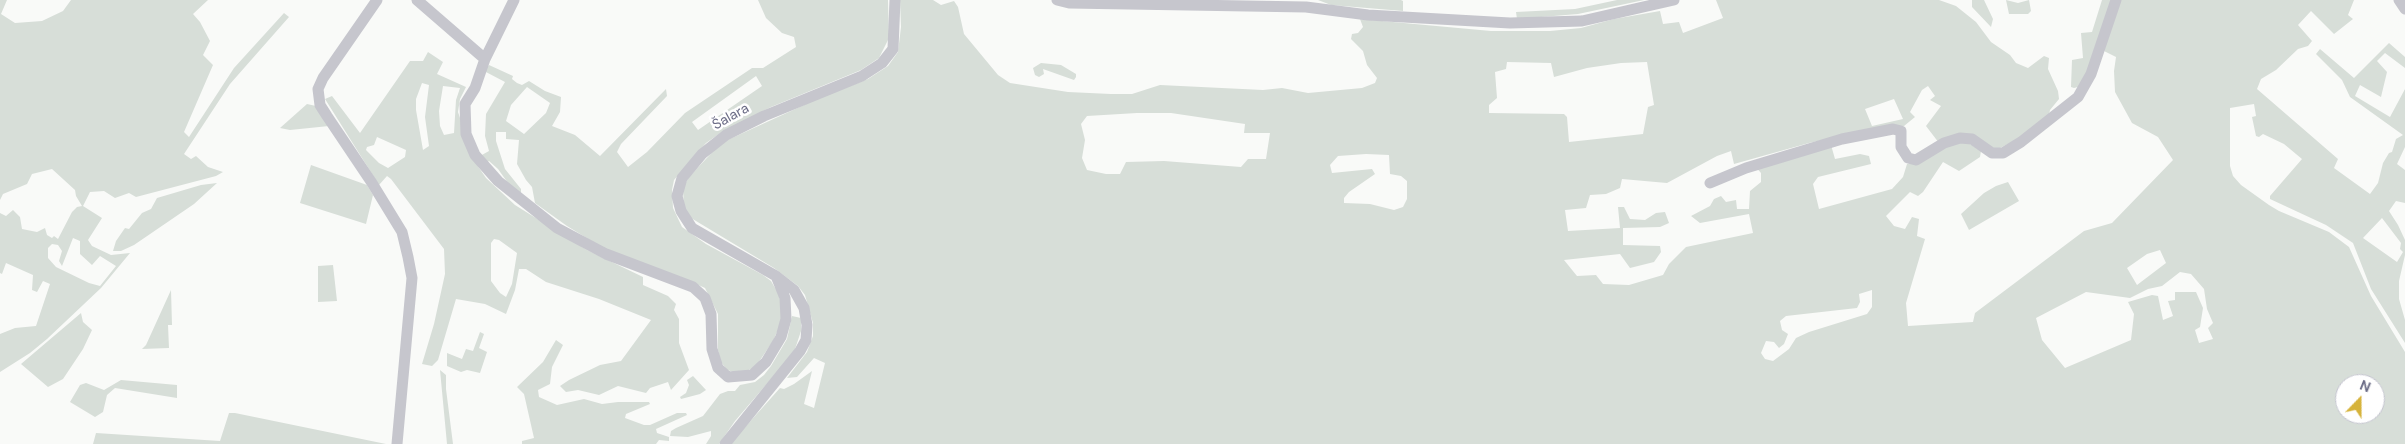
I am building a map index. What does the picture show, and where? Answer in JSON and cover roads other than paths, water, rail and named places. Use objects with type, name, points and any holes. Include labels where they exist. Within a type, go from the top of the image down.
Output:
[{"type":"street","points":[[377,0],[323,78],[318,89],[320,105],[402,232],[408,257],[412,278],[397,444]]},
{"type":"street","points":[[417,0],[486,59]]},
{"type":"street","points":[[514,0],[486,59],[475,88],[465,104],[466,134],[475,155],[498,181],[557,228],[606,254],[693,287],[705,298],[711,314],[712,349],[718,368],[728,377],[752,375],[766,362],[781,337],[786,319],[785,298],[776,276]]},
{"type":"street","name":"Šalara","points":[[725,444],[800,351],[806,340],[804,308],[794,290],[776,276],[692,228],[681,210],[677,196],[682,178],[702,154],[726,135],[764,116],[862,76],[882,63],[893,49],[895,0]]},
{"type":"street","points":[[1057,0],[1070,3],[1306,7],[1368,15],[1510,23],[1582,21],[1674,0]]},
{"type":"street","points":[[1710,183],[1746,168],[1842,139],[1892,129],[1901,131],[1901,147],[1908,158],[1916,160],[1944,143],[1960,138],[1972,139],[1992,153],[2003,153],[2078,97],[2091,74],[2116,0]]},
{"type":"street","points":[[2399,0],[2405,9]]}]
